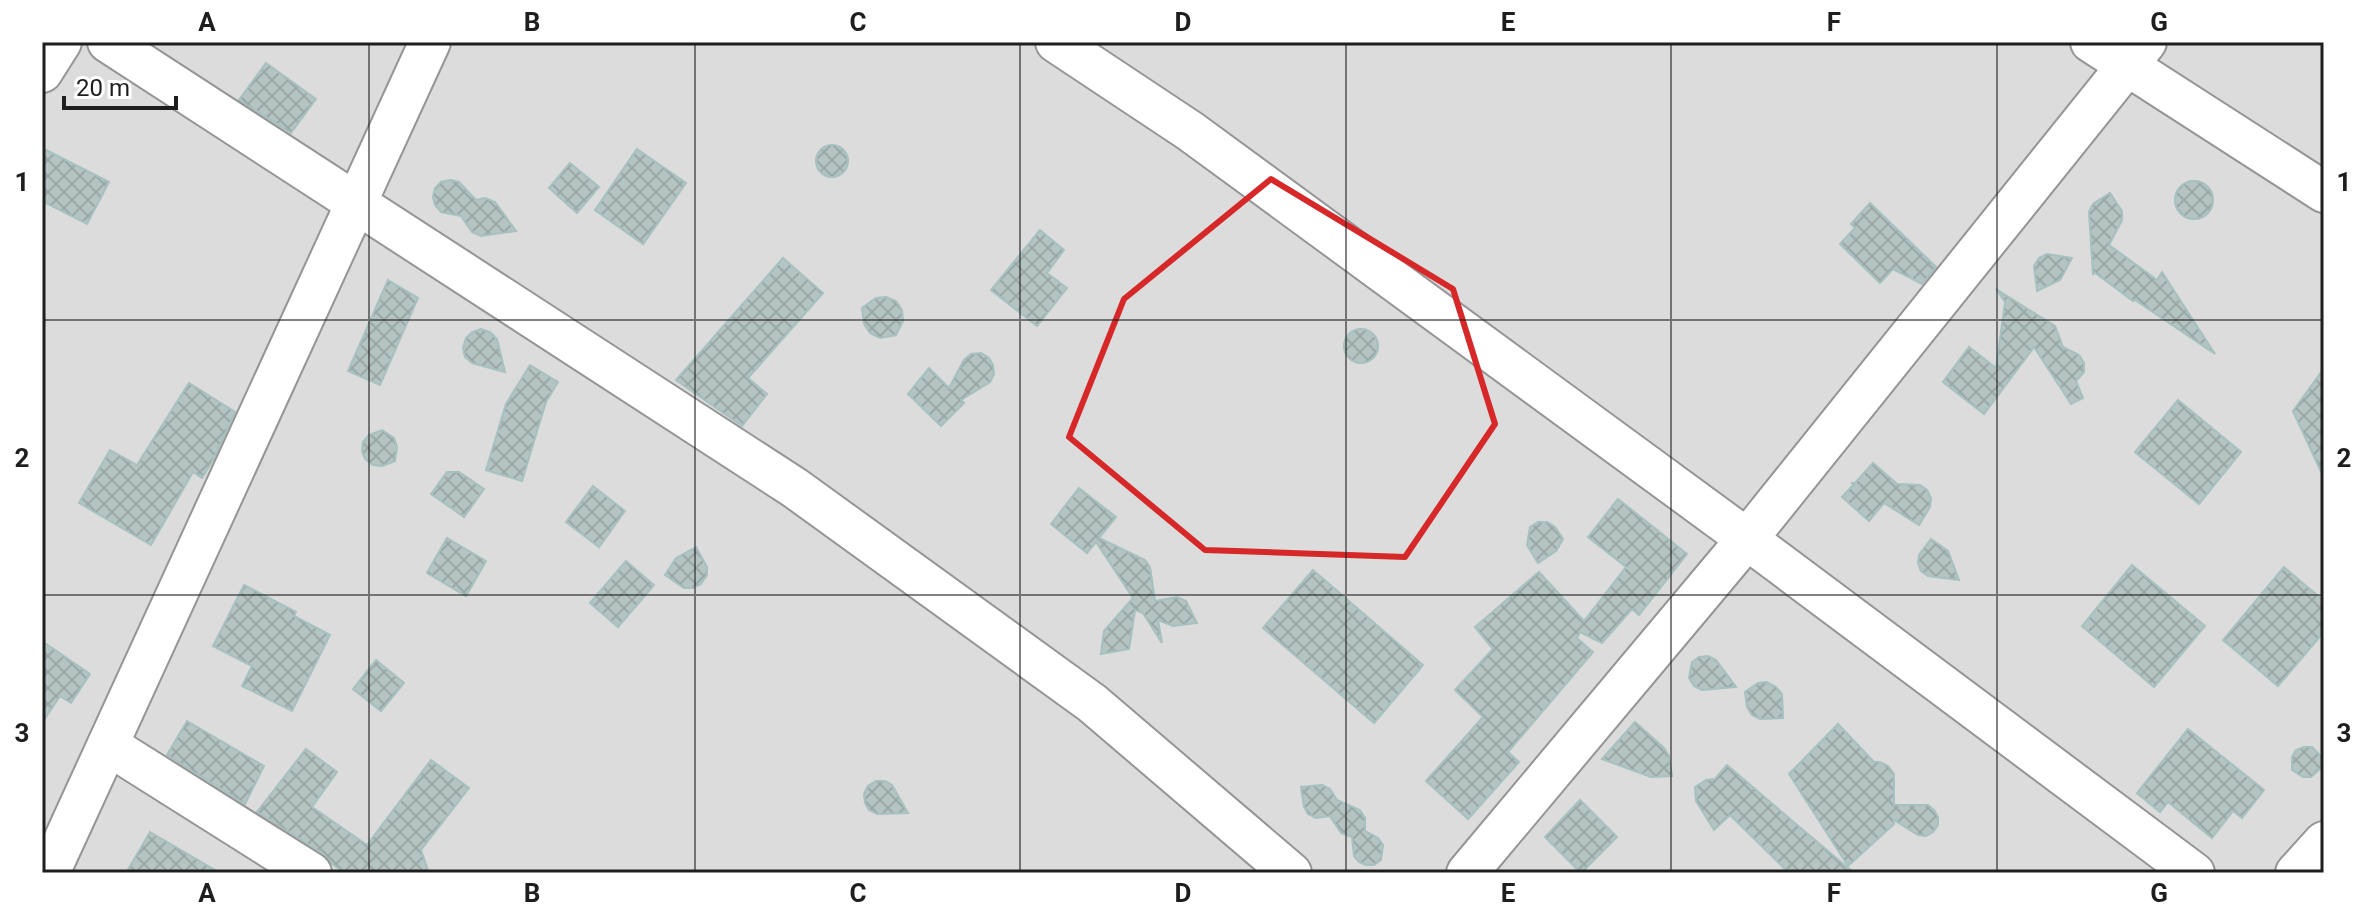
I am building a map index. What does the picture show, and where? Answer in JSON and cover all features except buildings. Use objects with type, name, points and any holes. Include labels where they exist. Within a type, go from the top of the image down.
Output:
[{"type":"street","points":[[42,72],[61,42]]},
{"type":"street","points":[[108,42],[795,488],[1092,703],[1291,873]]},
{"type":"street","points":[[49,873],[430,42]]},
{"type":"street","points":[[1056,42],[1190,131],[1747,539],[2194,873]]},
{"type":"street","points":[[2091,42],[2137,54],[2324,192]]},
{"type":"street","points":[[1467,873],[1747,539],[2137,54]]},
{"type":"street","points":[[108,745],[311,873]]},
{"type":"street","points":[[2296,873],[2324,842]]},
{"type":"highlighted area","points":[[1271,179],[1453,289],[1495,424],[1405,557],[1205,550],[1069,437],[1124,299]]},
{"type":"shaded area","points":[[42,42],[2324,42],[2324,873],[42,873]]}]
